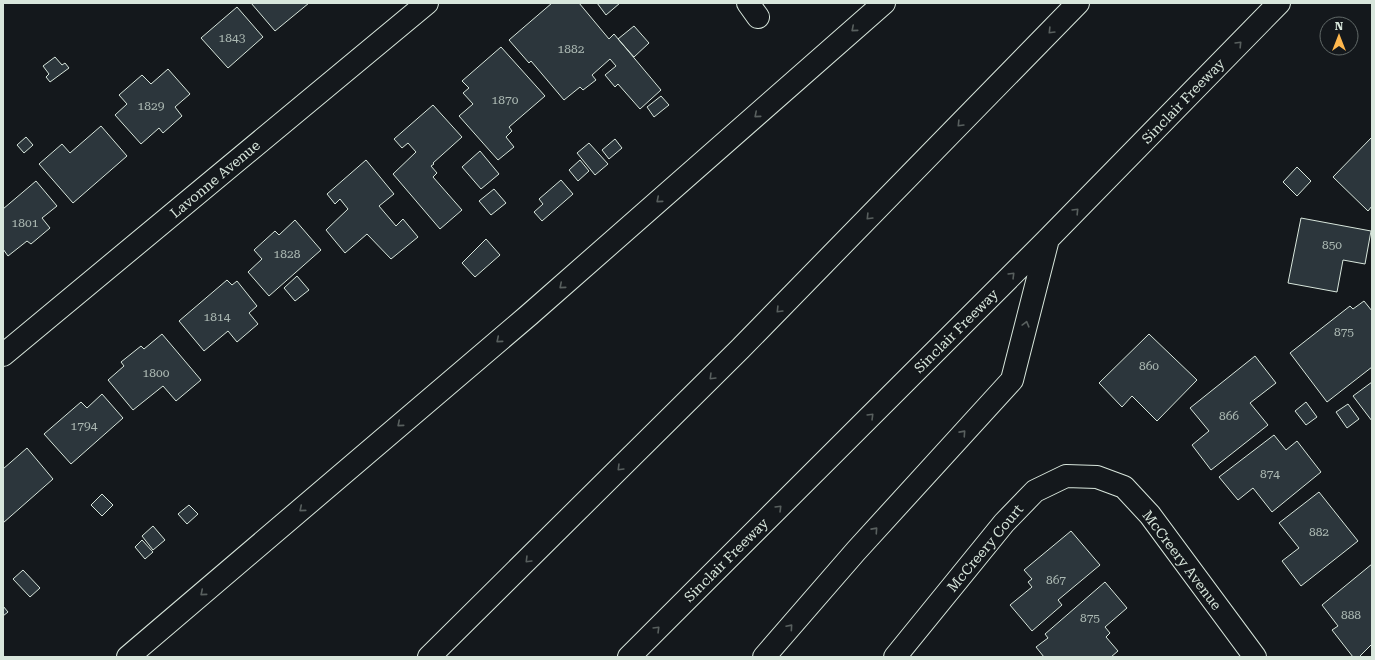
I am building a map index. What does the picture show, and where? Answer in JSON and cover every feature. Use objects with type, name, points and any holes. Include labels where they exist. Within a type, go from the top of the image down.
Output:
[{"type":"main road","name":"Lavonne Avenue","points":[[3,355],[427,3]]},
{"type":"main road","points":[[128,657],[529,315],[884,3]]},
{"type":"main road","points":[[429,657],[740,350],[1078,3]]},
{"type":"main road","name":"Sinclair Freeway","points":[[629,657],[1048,239],[1279,3]]},
{"type":"main road","points":[[764,657],[856,551],[1012,380],[1048,239]]},
{"type":"main road","name":"McCreery Court","points":[[895,657],[1004,523],[1035,491],[1066,476],[1097,477]]},
{"type":"main road","name":"McCreery Avenue","points":[[1097,477],[1124,487],[1150,515],[1255,657]]},
{"type":"building","points":[[251,3],[309,3],[275,31]]},
{"type":"building","points":[[552,3],[579,3],[609,39],[614,34],[661,90],[640,109],[618,84],[615,87],[605,75],[616,66],[610,59],[592,75],[596,80],[583,90],[580,87],[564,100],[531,61],[529,63],[509,40]]},
{"type":"building","points":[[597,3],[620,3],[606,15]]},
{"type":"building","points":[[237,7],[263,37],[228,68],[201,38]]},
{"type":"building","points":[[634,26],[649,43],[634,57],[618,39]]},
{"type":"building","points":[[501,47],[545,96],[509,127],[512,131],[506,137],[514,147],[498,160],[459,116],[473,104],[463,93],[469,88],[462,81]]},
{"type":"building","points":[[55,57],[62,65],[65,63],[69,68],[50,82],[46,77],[49,74],[43,66]]},
{"type":"building","points":[[168,69],[190,94],[175,107],[182,116],[163,133],[159,128],[141,144],[115,115],[127,104],[119,95],[142,75],[151,84]]},
{"type":"building","points":[[661,96],[669,105],[654,117],[647,107]]},
{"type":"building","points":[[433,105],[462,137],[431,166],[437,173],[433,177],[462,210],[440,229],[393,174],[416,152],[408,143],[402,148],[394,139]]},
{"type":"building","points":[[101,126],[127,156],[73,203],[39,164],[62,144],[70,153]]},
{"type":"building","points":[[26,137],[33,145],[24,153],[17,145]]},
{"type":"building","points":[[1372,137],[1372,206],[1368,211],[1333,177]]},
{"type":"building","points":[[615,139],[622,148],[609,159],[602,150]]},
{"type":"building","points":[[589,143],[608,164],[595,175],[577,153]]},
{"type":"building","points":[[480,151],[499,174],[481,189],[462,167]]},
{"type":"building","points":[[366,160],[394,194],[379,206],[396,226],[403,219],[418,237],[391,259],[367,234],[345,253],[326,230],[348,209],[340,199],[335,204],[327,194]]},
{"type":"building","points":[[580,160],[589,171],[578,181],[569,170]]},
{"type":"building","points":[[1297,167],[1311,181],[1297,196],[1283,182]]},
{"type":"building","points":[[561,180],[573,194],[542,221],[534,212],[543,204],[539,199]]},
{"type":"building","points":[[36,181],[57,206],[42,218],[50,228],[31,244],[27,241],[8,256],[3,249],[3,209]]},
{"type":"building","points":[[494,189],[506,203],[491,215],[479,201]]},
{"type":"building","points":[[1301,218],[1371,231],[1365,264],[1343,260],[1337,292],[1288,283]]},
{"type":"building","points":[[295,220],[321,250],[269,296],[248,272],[262,259],[254,250],[275,231],[279,235]]},
{"type":"building","points":[[486,239],[500,255],[475,277],[462,263]]},
{"type":"building","points":[[297,276],[309,290],[295,301],[284,288]]},
{"type":"building","points":[[227,280],[232,285],[237,281],[257,306],[249,313],[258,324],[237,342],[228,331],[204,351],[179,321]]},
{"type":"building","points":[[1364,301],[1372,311],[1372,367],[1327,402],[1290,353],[1350,306],[1353,309]]},
{"type":"building","points":[[162,334],[201,380],[176,401],[163,386],[133,410],[108,380],[124,366],[121,362],[141,346],[144,349]]},
{"type":"building","points":[[1149,334],[1197,380],[1157,421],[1132,396],[1122,407],[1099,383]]},
{"type":"building","points":[[1255,356],[1276,383],[1250,403],[1268,425],[1211,470],[1192,445],[1209,431],[1190,408]]},
{"type":"building","points":[[1372,382],[1372,421],[1353,396]]},
{"type":"building","points":[[102,394],[123,418],[71,464],[44,434],[81,402],[87,408]]},
{"type":"building","points":[[1306,402],[1317,417],[1306,425],[1295,411]]},
{"type":"building","points":[[1348,404],[1359,419],[1347,428],[1336,412]]},
{"type":"building","points":[[1274,435],[1286,450],[1297,441],[1321,472],[1272,512],[1253,488],[1238,500],[1219,477]]},
{"type":"building","points":[[27,448],[53,479],[3,523],[3,469]]},
{"type":"building","points":[[1319,492],[1358,541],[1301,586],[1282,561],[1299,548],[1279,523]]},
{"type":"building","points":[[102,494],[113,505],[102,516],[91,505]]},
{"type":"building","points":[[189,505],[198,514],[187,524],[178,514]]},
{"type":"building","points":[[153,526],[165,540],[153,550],[142,536]]},
{"type":"building","points":[[1071,531],[1100,565],[1058,600],[1062,605],[1032,631],[1010,605],[1032,587],[1028,582],[1032,579],[1024,570]]},
{"type":"building","points":[[142,540],[153,552],[145,559],[135,547]]},
{"type":"building","points":[[1372,564],[1372,644],[1359,657],[1353,657],[1332,630],[1338,626],[1322,605]]},
{"type":"building","points":[[23,570],[40,588],[30,597],[13,579]]},
{"type":"building","points":[[1105,582],[1127,608],[1105,627],[1110,633],[1106,637],[1118,651],[1111,657],[1044,657],[1036,647],[1048,638],[1045,634]]},
{"type":"building","points":[[3,606],[8,612],[3,616]]}]
